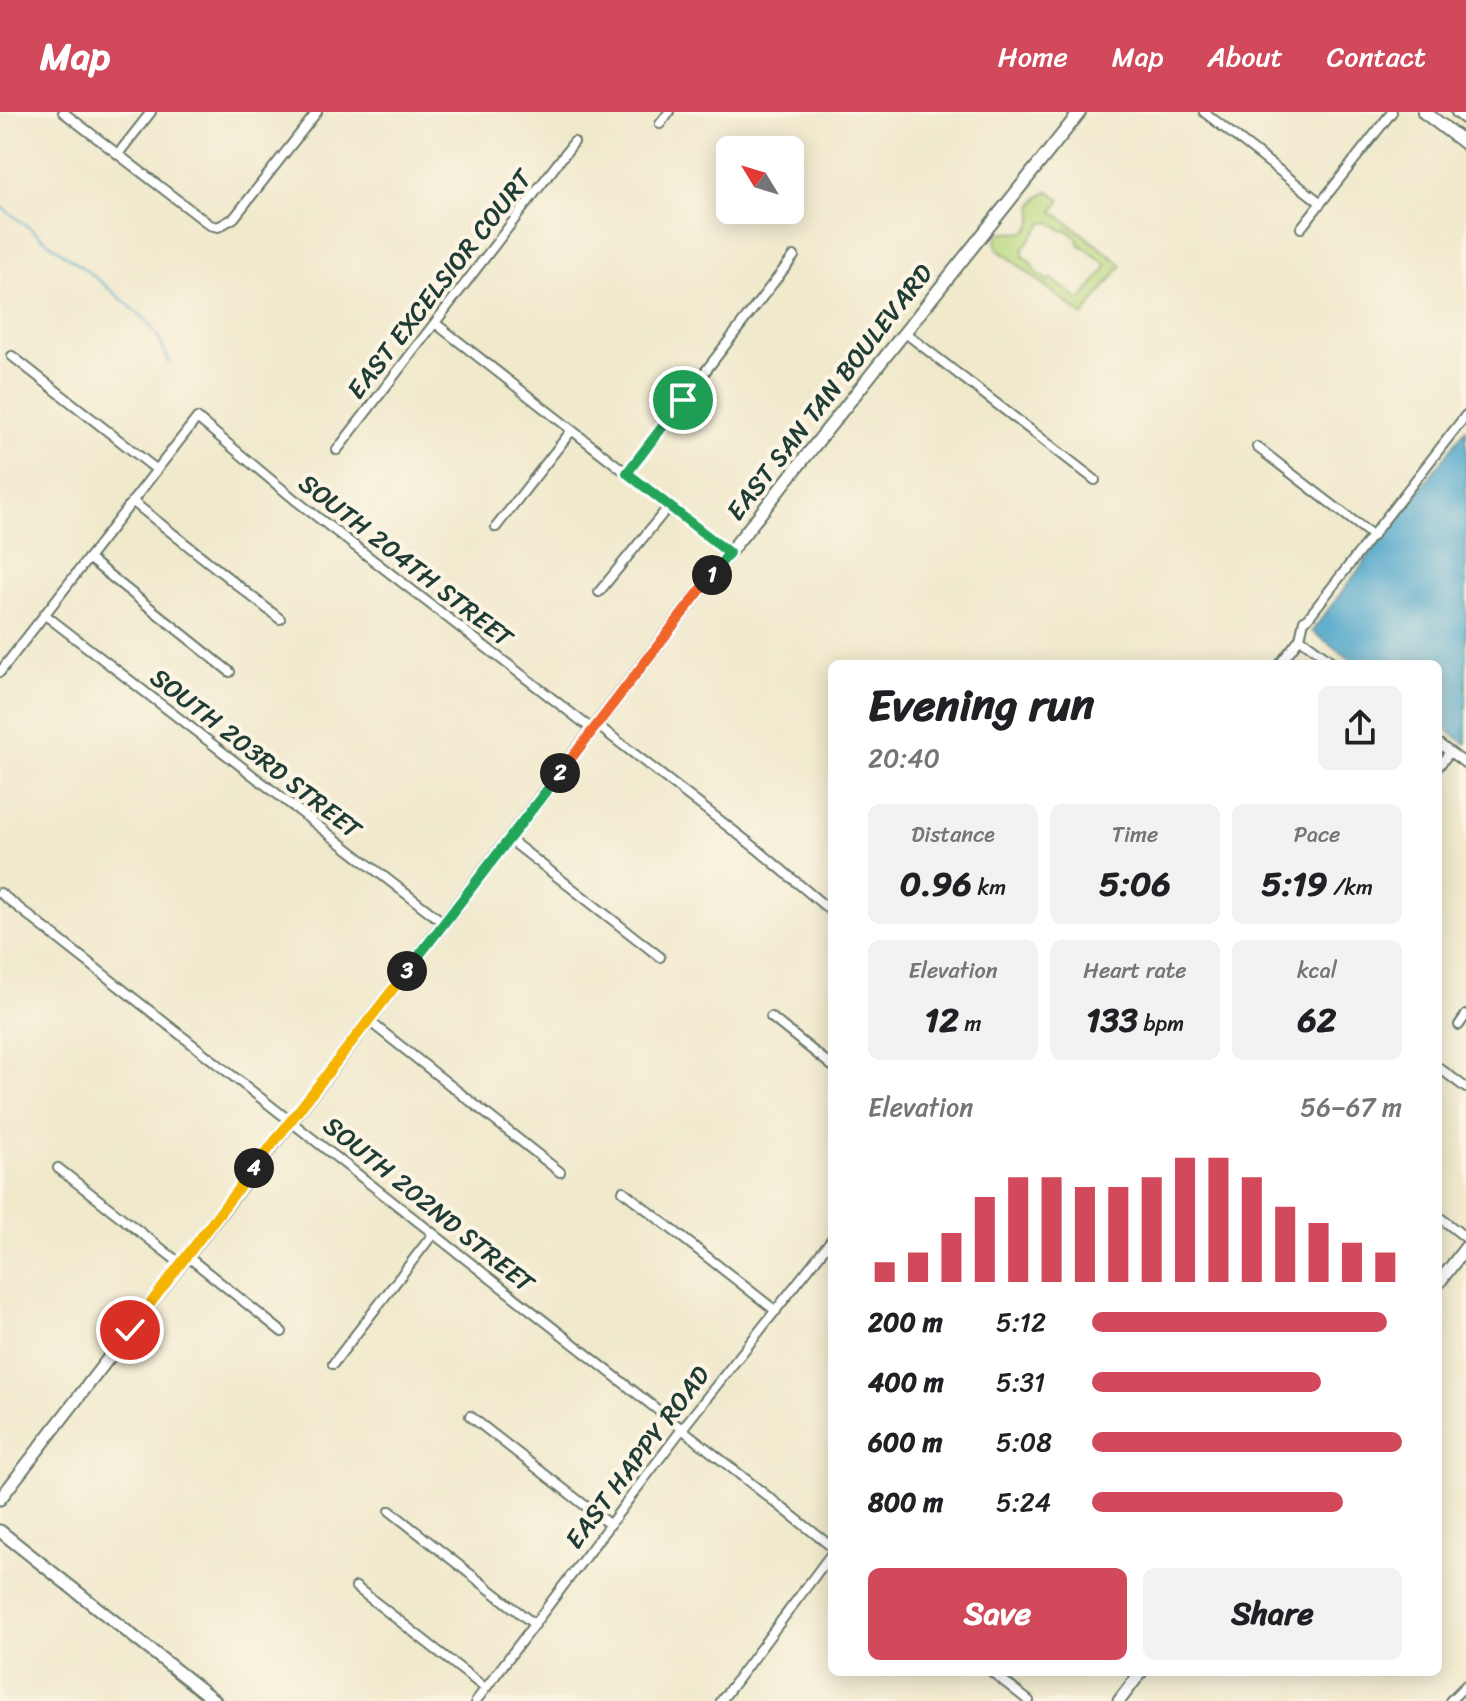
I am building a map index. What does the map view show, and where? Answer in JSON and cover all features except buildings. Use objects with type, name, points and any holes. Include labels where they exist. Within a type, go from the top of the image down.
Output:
[{"type":"main road","points":[[1424,112],[1466,144]]},
{"type":"main road","points":[[1458,112],[1466,118]]},
{"type":"street","points":[[63,112],[210,225],[218,227],[234,218],[317,112]]},
{"type":"street","points":[[118,154],[151,112]]},
{"type":"street","points":[[660,124],[669,112]]},
{"type":"street","name":"EAST SAN TAN BOULEVARD","points":[[0,1499],[729,553],[1080,112]]},
{"type":"street","points":[[1204,112],[1321,203]]},
{"type":"street","points":[[1301,228],[1392,112]]},
{"type":"street","name":"EAST EXCELSIOR COURT","points":[[337,450],[574,142]]},
{"type":"street","points":[[627,473],[794,256]]},
{"type":"street","points":[[435,323],[729,553]]},
{"type":"street","points":[[904,332],[1095,480]]},
{"type":"street","points":[[0,672],[157,470],[12,356]]},
{"type":"street","points":[[1283,660],[1300,638],[1304,620],[1466,415]]},
{"type":"street","name":"SOUTH 204TH STREET","points":[[157,470],[197,418],[294,499],[757,849],[828,909]]},
{"type":"street","points":[[496,527],[572,430]]},
{"type":"street","points":[[1257,447],[1373,536]]},
{"type":"street","points":[[132,501],[280,619]]},
{"type":"street","points":[[599,592],[669,506]]},
{"type":"street","points":[[88,558],[230,672]]},
{"type":"street","name":"SOUTH 203RD STREET","points":[[44,614],[444,923]]},
{"type":"street","points":[[1300,638],[1330,660]]},
{"type":"street","points":[[1442,746],[1466,764]]},
{"type":"street","points":[[1442,762],[1450,752]]},
{"type":"street","points":[[509,839],[660,957]]},
{"type":"street","name":"SOUTH 202ND STREET","points":[[0,893],[828,1544]]},
{"type":"street","points":[[1459,1025],[1466,1015]]},
{"type":"street","points":[[771,1017],[828,1063]]},
{"type":"street","points":[[369,1021],[560,1172]]},
{"type":"street","points":[[1442,1070],[1466,1088]]},
{"type":"street","points":[[58,1168],[282,1332]]},
{"type":"street","points":[[623,1191],[776,1311]]},
{"type":"street","points":[[1442,1219],[1466,1238]]},
{"type":"street","points":[[333,1364],[433,1234]]},
{"type":"street","name":"EAST HAPPY ROAD","points":[[476,1701],[682,1429],[828,1244]]},
{"type":"street","points":[[1442,1279],[1466,1247]]},
{"type":"street","points":[[470,1416],[610,1525]]},
{"type":"street","points":[[390,1511],[535,1625]]},
{"type":"street","points":[[0,1531],[215,1701]]},
{"type":"street","points":[[721,1701],[828,1558]]},
{"type":"street","points":[[356,1587],[485,1688]]},
{"type":"street","points":[[997,1676],[1029,1701]]},
{"type":"street","points":[[1119,1701],[1138,1676]]},
{"type":"street","points":[[1450,1701],[1466,1685]]},
{"type":"green space","points":[[1050,191],[1061,200],[1053,211],[1122,265],[1083,316],[997,247],[999,235],[1022,233],[1031,226],[1033,206]],"holes":[[[1051,222],[1063,231],[1067,230],[1078,239],[1078,243],[1106,264],[1082,299],[1052,279],[1046,280],[1023,256],[1023,248],[1043,223]]]},
{"type":"water","points":[[1466,429],[1466,744],[1442,726],[1442,660],[1352,660],[1312,631]]},
{"type":"waterway","points":[[0,206],[99,280],[145,319],[158,337],[170,363]]},
{"type":"route","points":[[130,1330],[729,553],[627,473],[683,400]]}]
